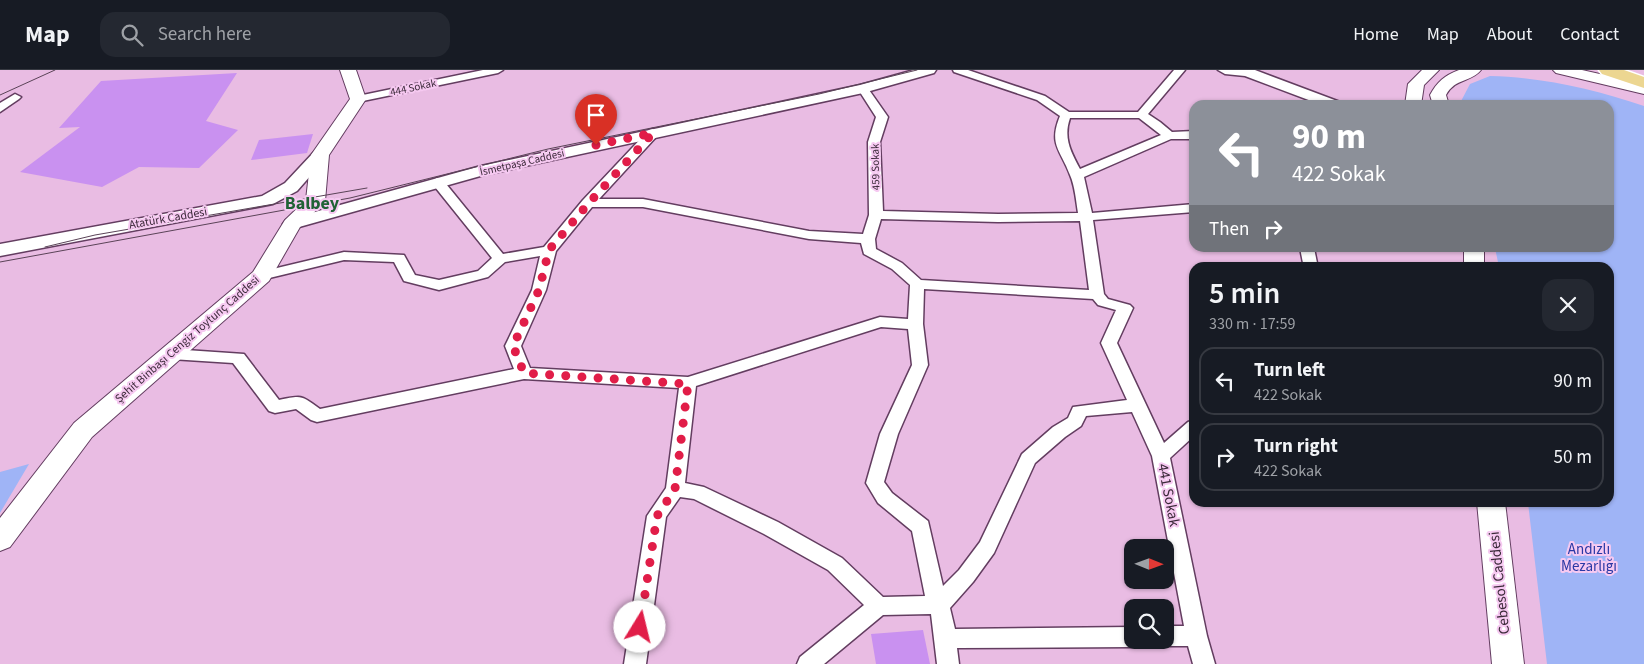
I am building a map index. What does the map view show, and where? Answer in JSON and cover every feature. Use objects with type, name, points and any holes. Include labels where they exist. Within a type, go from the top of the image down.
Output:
[{"type":"main road","points":[[348,70],[358,99]]},
{"type":"main road","points":[[1413,100],[1413,88],[1431,70]]},
{"type":"main road","points":[[1440,100],[1438,95],[1442,86],[1450,79],[1473,70]]},
{"type":"main road","points":[[1561,70],[1644,90]]},
{"type":"main road","points":[[1608,70],[1644,83]]},
{"type":"main road","points":[[1628,70],[1644,76]]},
{"type":"main road","name":"Şehit Binbaşı Cengiz Toytunç Caddesi","points":[[0,539],[83,430],[261,276],[292,224],[315,201],[320,155],[358,99]]},
{"type":"main road","name":"Cebesol Caddesi","points":[[1492,507],[1508,664]]},
{"type":"street","name":"444 Sokak","points":[[358,99],[498,70]]},
{"type":"street","name":"İsmetpaşa Caddesi","points":[[292,224],[481,171],[863,90],[929,70]]},
{"type":"street","points":[[958,70],[1041,98],[1066,115],[1141,115],[1156,124],[1169,136]]},
{"type":"street","points":[[1141,115],[1180,70]]},
{"type":"street","points":[[1224,70],[1246,71],[1319,100]]},
{"type":"street","name":"459 Sokak","points":[[863,90],[882,117],[874,142],[876,216],[868,245]]},
{"type":"street","points":[[0,93],[15,96],[0,109]]},
{"type":"street","points":[[1066,115],[1061,128],[1062,146],[1077,175],[1086,216],[1097,296],[1103,302],[1125,308],[1110,344],[1161,456]]},
{"type":"street","points":[[524,373],[513,346],[539,290],[549,250],[653,133]]},
{"type":"street","points":[[1077,175],[1169,136],[1189,135]]},
{"type":"street","name":"Atatürk Caddesi","points":[[0,250],[267,200],[290,187],[320,155]]},
{"type":"street","points":[[437,182],[500,259]]},
{"type":"street","points":[[588,204],[643,203],[868,245],[897,266],[917,284],[1097,296]]},
{"type":"street","points":[[876,216],[998,218],[1086,216],[1189,208]]},
{"type":"street","points":[[261,276],[344,256],[399,258],[409,278],[439,285],[483,274],[500,259],[549,250]]},
{"type":"street","points":[[917,284],[915,324],[920,365],[889,434],[876,483],[885,498],[921,527],[946,639],[948,664]]},
{"type":"street","points":[[170,354],[238,358],[275,407],[299,402],[317,416],[524,373],[688,384],[880,322],[915,324]]},
{"type":"street","points":[[635,664],[657,516],[675,489],[688,384]]},
{"type":"street","points":[[812,663],[879,606],[939,604],[966,576],[986,547],[1028,459],[1059,432],[1075,422],[1079,411],[1138,405]]},
{"type":"street","name":"441 Sokak","points":[[1189,431],[1161,456],[1196,636],[1204,664]]},
{"type":"street","points":[[675,489],[697,492],[771,528],[835,564],[879,606]]},
{"type":"street","points":[[1174,636],[1196,636]]},
{"type":"street","points":[[946,639],[1124,637]]},
{"type":"green space","name":"Andızlı Mezarlığı","points":[[1490,76],[1548,81],[1606,94],[1644,106],[1644,664],[1547,664],[1528,507],[1614,507],[1614,262],[1498,262],[1496,252],[1614,252],[1614,100],[1462,100],[1470,84]]},
{"type":"green space","points":[[29,464],[0,513],[0,472]]},
{"type":"building","points":[[237,73],[206,121],[238,130],[199,168],[139,167],[102,187],[20,172],[80,127],[59,128],[101,81]]},
{"type":"building","points":[[313,134],[307,153],[251,160],[259,140]]},
{"type":"building","points":[[923,630],[930,664],[876,664],[871,634]]},
{"type":"tram line","points":[[0,95],[55,70]]},
{"type":"tram line","points":[[0,262],[350,198],[548,149],[819,94],[917,70]]},
{"type":"tram line","points":[[45,247],[95,235],[367,188]]},
{"type":"district","name":"Balbey","points":[[312,203]]},
{"type":"route","points":[[596,145],[653,133],[549,250],[539,290],[513,346],[524,373],[688,384],[675,489],[657,516],[640,627]]}]
